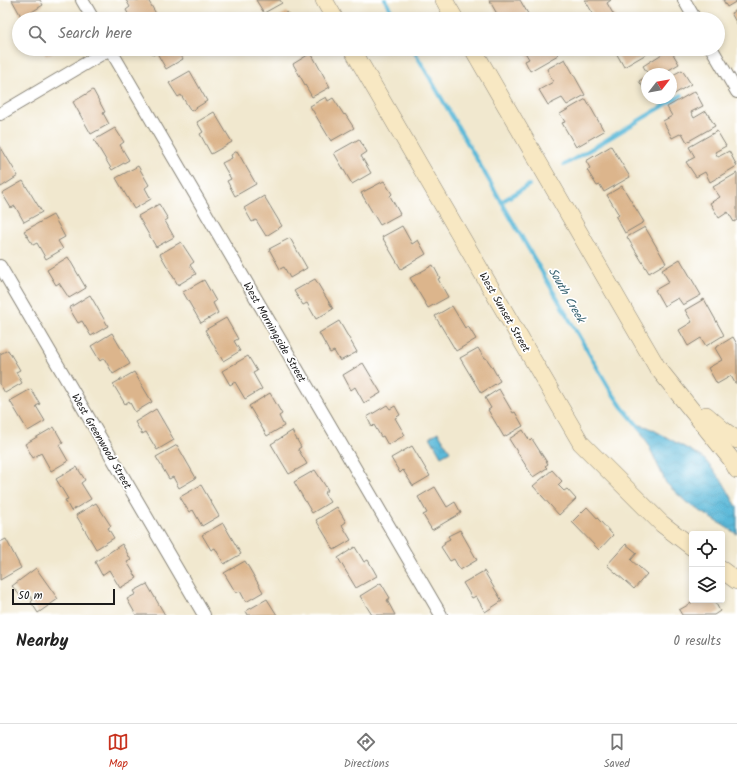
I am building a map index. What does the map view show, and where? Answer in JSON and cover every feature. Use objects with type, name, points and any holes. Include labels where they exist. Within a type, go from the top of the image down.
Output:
[{"type":"main road","points":[[324,0],[331,12]]},
{"type":"main road","points":[[444,0],[452,12]]},
{"type":"main road","name":"West Sunset Street","points":[[356,56],[581,443],[662,524],[689,545]]},
{"type":"main road","points":[[477,56],[657,367],[731,459],[737,470]]},
{"type":"main road","points":[[657,367],[717,424],[737,440]]},
{"type":"main road","points":[[725,572],[737,581]]},
{"type":"street","points":[[82,0],[89,12]]},
{"type":"street","points":[[684,0],[691,12]]},
{"type":"street","points":[[0,114],[98,56]]},
{"type":"street","name":"West Morningside Street","points":[[114,56],[441,615]]},
{"type":"street","points":[[716,56],[737,92]]},
{"type":"street","name":"West Greenwood Street","points":[[0,266],[204,615]]},
{"type":"water","points":[[636,424],[648,427],[705,460],[723,482],[737,507],[737,534],[686,502],[666,483],[647,442]]},
{"type":"water","points":[[438,432],[450,451],[441,456],[430,437]]},
{"type":"building","points":[[12,0],[40,0],[43,5],[32,12],[19,12]]},
{"type":"building","points":[[126,0],[148,0],[155,12],[127,12],[126,10],[130,7]]},
{"type":"building","points":[[256,0],[280,0],[282,3],[266,12],[263,12]]},
{"type":"building","points":[[489,0],[520,0],[527,12],[496,12]]},
{"type":"building","points":[[585,0],[611,0],[607,3],[612,12],[592,12]]},
{"type":"building","points":[[723,0],[737,0],[737,1],[727,7]]},
{"type":"building","points":[[737,10],[737,24],[731,13]]},
{"type":"building","points":[[159,56],[181,56],[183,59],[166,69]]},
{"type":"building","points":[[306,56],[313,56],[330,87],[312,97],[293,64]]},
{"type":"building","points":[[527,56],[556,56],[530,71],[525,61],[529,59]]},
{"type":"building","points":[[618,56],[643,56],[624,67]]},
{"type":"building","points":[[659,56],[674,56],[679,64],[672,68],[644,68],[643,66]]},
{"type":"building","points":[[565,59],[585,95],[567,105],[562,98],[548,105],[539,90],[553,82],[547,69]]},
{"type":"building","points":[[682,70],[691,84],[677,92],[677,73]]},
{"type":"building","points":[[190,71],[207,101],[191,111],[181,95],[178,97],[169,83]]},
{"type":"building","points":[[93,90],[105,112],[103,113],[109,124],[91,134],[73,102]]},
{"type":"building","points":[[695,91],[703,106],[691,112],[694,118],[706,111],[715,126],[687,142],[682,133],[672,138],[663,121],[672,116],[667,107],[672,104],[677,104],[677,101]]},
{"type":"building","points":[[326,97],[328,101],[333,98],[354,128],[331,141],[310,106]]},
{"type":"building","points":[[586,99],[604,131],[576,147],[562,123],[565,122],[560,114]]},
{"type":"building","points":[[214,112],[232,142],[211,154],[200,134],[203,132],[197,122]]},
{"type":"building","points":[[115,128],[124,142],[120,145],[129,160],[112,170],[94,140]]},
{"type":"building","points":[[717,131],[726,146],[715,152],[718,157],[729,151],[737,166],[710,182],[705,172],[696,177],[686,162],[695,157],[689,147]]},
{"type":"building","points":[[359,139],[367,152],[361,156],[371,173],[352,184],[334,153]]},
{"type":"building","points":[[0,146],[18,176],[1,187],[0,185]]},
{"type":"building","points":[[611,146],[630,177],[604,192],[600,185],[597,186],[587,170],[590,168],[586,161]]},
{"type":"building","points":[[237,151],[256,184],[235,196],[227,181],[231,179],[222,163],[232,158],[231,155]]},
{"type":"building","points":[[138,166],[149,185],[145,188],[151,199],[134,209],[116,178]]},
{"type":"building","points":[[737,173],[737,220],[734,222],[728,212],[719,218],[710,203],[720,197],[713,187]]},
{"type":"building","points":[[23,181],[42,212],[24,222],[15,206],[11,208],[2,193]]},
{"type":"building","points":[[384,181],[392,194],[390,196],[400,214],[380,225],[361,193]]},
{"type":"building","points":[[622,186],[644,222],[625,233],[616,217],[619,215],[607,195]]},
{"type":"building","points":[[264,196],[282,226],[266,236],[256,220],[252,222],[244,208]]},
{"type":"building","points":[[159,204],[168,219],[165,221],[174,237],[156,247],[138,216]]},
{"type":"building","points":[[53,215],[65,237],[58,241],[63,249],[46,259],[37,243],[33,245],[24,231]]},
{"type":"building","points":[[402,226],[412,244],[418,240],[426,254],[401,269],[382,237]]},
{"type":"building","points":[[645,227],[666,263],[649,273],[627,237]]},
{"type":"building","points":[[290,238],[307,268],[290,278],[284,267],[280,269],[269,249]]},
{"type":"building","points":[[181,242],[194,262],[190,265],[196,274],[178,285],[160,254]]},
{"type":"building","points":[[68,257],[86,288],[69,298],[59,283],[56,285],[47,270]]},
{"type":"building","points":[[680,259],[701,295],[683,305],[678,298],[664,306],[655,290],[669,282],[662,270]]},
{"type":"building","points":[[433,265],[440,278],[438,279],[448,297],[428,308],[410,278]]},
{"type":"building","points":[[315,279],[333,309],[316,319],[307,303],[303,305],[294,291]]},
{"type":"building","points":[[204,280],[216,301],[213,303],[218,313],[201,323],[183,292]]},
{"type":"building","points":[[90,295],[108,326],[91,336],[82,321],[78,323],[69,308]]},
{"type":"building","points":[[704,299],[724,335],[706,346],[701,338],[688,346],[679,330],[692,322],[685,310]]},
{"type":"building","points":[[452,306],[465,328],[468,326],[476,339],[456,351],[435,316]]},
{"type":"building","points":[[226,318],[238,339],[234,341],[240,351],[223,361],[205,330]]},
{"type":"building","points":[[339,321],[357,352],[340,361],[334,351],[330,353],[319,333]]},
{"type":"building","points":[[112,333],[130,364],[113,374],[104,358],[100,361],[91,346]]},
{"type":"building","points":[[733,337],[737,344],[737,383],[735,383],[731,376],[717,384],[708,368],[722,360],[715,348]]},
{"type":"building","points":[[478,348],[484,358],[486,358],[491,365],[500,381],[481,393],[460,358]]},
{"type":"building","points":[[8,350],[20,370],[16,372],[22,383],[5,393],[0,384],[0,354]]},
{"type":"building","points":[[248,356],[257,371],[253,373],[262,389],[245,399],[235,382],[230,385],[222,371]]},
{"type":"building","points":[[363,363],[381,393],[364,403],[355,387],[351,390],[343,375]]},
{"type":"building","points":[[134,372],[152,402],[135,412],[129,401],[125,404],[113,384]]},
{"type":"building","points":[[31,389],[40,404],[36,406],[45,421],[28,431],[10,401]]},
{"type":"building","points":[[499,389],[513,413],[515,412],[523,426],[504,437],[488,410],[491,408],[485,398]]},
{"type":"building","points":[[270,393],[282,414],[279,416],[284,426],[267,436],[249,406]]},
{"type":"building","points":[[387,405],[390,409],[395,406],[400,415],[395,418],[405,435],[388,445],[374,425],[372,427],[367,417]]},
{"type":"building","points":[[156,409],[174,440],[157,450],[146,432],[142,434],[135,422]]},
{"type":"building","points":[[54,427],[63,443],[59,445],[68,461],[51,471],[41,453],[33,458],[25,444]]},
{"type":"building","points":[[523,430],[530,441],[532,439],[548,464],[545,466],[547,468],[533,477],[509,439]]},
{"type":"building","points":[[292,431],[301,447],[298,449],[307,464],[289,474],[271,444]]},
{"type":"building","points":[[177,445],[196,478],[179,488],[173,477],[169,479],[156,457]]},
{"type":"building","points":[[412,446],[430,476],[413,486],[403,470],[400,473],[391,458]]},
{"type":"building","points":[[77,467],[85,480],[81,483],[91,499],[71,511],[65,500],[68,499],[56,479]]},
{"type":"building","points":[[315,470],[328,490],[324,493],[330,502],[312,513],[294,482]]},
{"type":"building","points":[[552,470],[562,481],[558,485],[564,491],[567,489],[576,499],[559,515],[533,486]]},
{"type":"building","points":[[201,485],[219,516],[202,526],[193,510],[189,512],[180,497]]},
{"type":"building","points":[[435,487],[447,507],[455,502],[461,513],[432,530],[423,515],[427,513],[418,497]]},
{"type":"building","points":[[96,503],[111,526],[108,528],[114,538],[96,549],[76,515]]},
{"type":"building","points":[[337,507],[346,522],[342,525],[351,540],[334,550],[316,520]]},
{"type":"building","points":[[587,507],[613,535],[599,550],[572,522]]},
{"type":"building","points":[[223,523],[241,554],[224,564],[215,548],[211,550],[202,535]]},
{"type":"building","points":[[460,530],[477,560],[460,570],[454,559],[450,561],[441,547],[445,544],[444,542],[450,539],[448,536]]},
{"type":"building","points":[[6,539],[21,568],[0,580],[0,542]]},
{"type":"building","points":[[122,544],[131,560],[127,562],[137,578],[120,588],[109,570],[102,575],[95,562]]},
{"type":"building","points":[[626,544],[637,553],[631,560],[647,574],[634,589],[607,565]]},
{"type":"building","points":[[355,547],[364,562],[368,560],[377,576],[356,588],[338,558]]},
{"type":"building","points":[[245,561],[263,592],[246,602],[240,591],[236,593],[224,573]]},
{"type":"building","points":[[36,568],[58,599],[38,613],[31,602],[33,600],[28,594],[22,598],[12,586]]},
{"type":"building","points":[[484,571],[502,601],[485,612],[476,596],[472,598],[463,583]]},
{"type":"building","points":[[381,583],[390,598],[387,600],[395,615],[372,615],[360,596]]},
{"type":"building","points":[[147,584],[165,615],[136,615],[127,599],[136,594],[134,591]]},
{"type":"building","points":[[267,599],[277,615],[248,615],[246,611]]},
{"type":"building","points":[[692,603],[716,603],[720,611],[714,615],[682,615],[679,610]]},
{"type":"waterway","name":"South Creek","points":[[385,0],[392,12]]},
{"type":"waterway","name":"South Creek","points":[[417,56],[609,388],[622,407],[640,428]]},
{"type":"waterway","points":[[564,165],[682,95]]},
{"type":"waterway","points":[[501,202],[529,185]]}]
